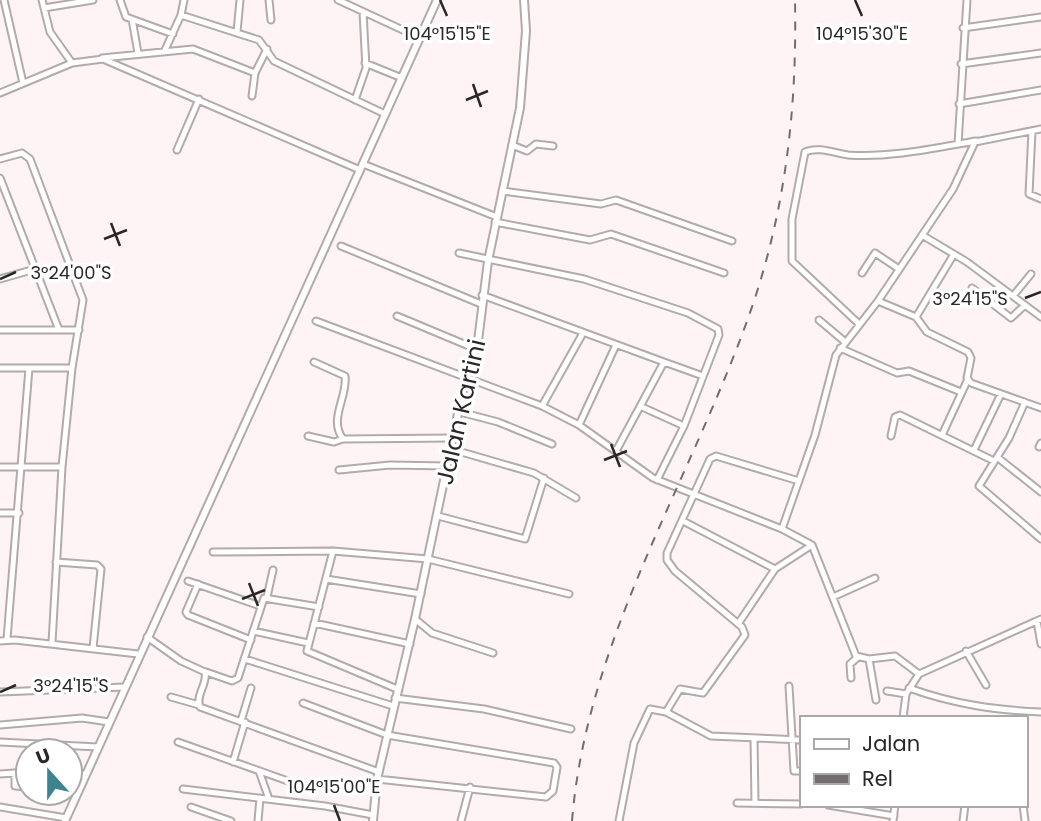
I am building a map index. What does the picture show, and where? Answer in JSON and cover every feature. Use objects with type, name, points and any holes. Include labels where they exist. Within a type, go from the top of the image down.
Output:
[{"type":"street","points":[[4,0],[23,83]]},
{"type":"street","points":[[42,0],[50,32],[72,63]]},
{"type":"street","points":[[44,8],[93,0]]},
{"type":"street","points":[[120,0],[125,16],[173,34]]},
{"type":"street","points":[[165,50],[181,15],[184,0]]},
{"type":"street","points":[[237,32],[240,0]]},
{"type":"street","points":[[269,0],[271,20]]},
{"type":"street","points":[[338,0],[420,38]]},
{"type":"street","name":"Jalan Kartini","points":[[373,818],[378,776],[394,702],[410,644],[465,380],[476,349],[488,261],[520,108],[526,31],[524,0]]},
{"type":"street","points":[[958,144],[963,28],[967,0]]},
{"type":"street","points":[[0,807],[65,819],[435,1]]},
{"type":"street","points":[[355,100],[366,71],[363,12]]},
{"type":"street","points":[[181,15],[259,40],[274,61],[385,114]]},
{"type":"street","points":[[963,28],[1041,17]]},
{"type":"street","points":[[132,19],[138,53]]},
{"type":"street","points":[[0,93],[72,63],[165,50],[196,50],[255,73]]},
{"type":"street","points":[[252,96],[255,73],[267,50]]},
{"type":"street","points":[[961,64],[1041,53]]},
{"type":"street","points":[[99,58],[496,220],[590,240],[611,234],[724,273]]},
{"type":"street","points":[[365,63],[401,78]]},
{"type":"street","points":[[959,104],[1041,90]]},
{"type":"street","points":[[177,150],[199,99]]},
{"type":"street","points":[[858,323],[792,261],[792,219],[805,152],[811,149],[853,155],[958,144],[1041,130]]},
{"type":"street","points":[[1032,131],[1029,194],[1041,199]]},
{"type":"street","points":[[782,529],[840,348],[878,301],[953,189],[976,141]]},
{"type":"street","points":[[512,145],[527,150],[536,144],[553,146]]},
{"type":"street","points":[[0,159],[22,153],[32,163],[83,295],[62,467],[52,643]]},
{"type":"street","points":[[0,178],[59,330]]},
{"type":"street","points":[[502,191],[601,204],[615,200],[732,240]]},
{"type":"street","points":[[922,234],[1041,317]]},
{"type":"street","points":[[341,246],[481,304]]},
{"type":"street","points":[[459,253],[584,279],[688,313],[717,328],[719,335],[684,426],[657,480]]},
{"type":"street","points":[[862,273],[875,253],[899,269]]},
{"type":"street","points":[[916,317],[954,254]]},
{"type":"street","points":[[0,279],[35,269]]},
{"type":"street","points":[[1013,296],[1031,274]]},
{"type":"street","points":[[972,288],[1011,318],[1025,304]]},
{"type":"street","points":[[482,295],[703,376]]},
{"type":"street","points":[[878,301],[916,317],[930,334],[970,354],[968,379],[942,435]]},
{"type":"street","points":[[397,316],[476,349]]},
{"type":"street","points":[[819,320],[844,341]]},
{"type":"street","points":[[0,321],[1,330],[79,330]]},
{"type":"street","points":[[316,321],[465,380],[542,407],[579,425],[657,480],[782,529],[812,545],[858,657]]},
{"type":"street","points":[[542,407],[583,333]]},
{"type":"street","points":[[579,425],[617,345]]},
{"type":"street","points":[[840,348],[897,373],[909,371],[961,392]]},
{"type":"street","points":[[314,362],[340,373],[346,380],[338,413],[339,432],[343,439]]},
{"type":"street","points":[[615,451],[642,407],[664,362]]},
{"type":"street","points":[[0,368],[72,368]]},
{"type":"street","points":[[7,639],[29,368]]},
{"type":"street","points":[[968,379],[1041,408]]},
{"type":"street","points":[[974,450],[1001,394]]},
{"type":"street","points":[[1026,402],[979,487],[1041,539]]},
{"type":"street","points":[[642,407],[684,426]]},
{"type":"street","points":[[460,412],[498,422],[552,444]]},
{"type":"street","points":[[891,436],[894,417],[898,414],[996,459],[1041,492]]},
{"type":"street","points":[[308,436],[334,442],[343,439],[453,438]]},
{"type":"street","points":[[451,449],[544,478],[576,498]]},
{"type":"street","points":[[666,712],[680,689],[703,693],[744,638],[744,629],[670,565],[667,552],[710,460],[716,456],[799,481]]},
{"type":"street","points":[[339,470],[390,465],[448,466]]},
{"type":"street","points":[[0,467],[62,467]]},
{"type":"street","points":[[438,516],[525,539],[544,478]]},
{"type":"street","points":[[0,513],[19,513]]},
{"type":"street","points":[[683,521],[775,569]]},
{"type":"street","points":[[738,624],[775,569],[812,545]]},
{"type":"street","points":[[333,551],[308,643],[308,652],[397,689]]},
{"type":"street","points":[[213,552],[333,551],[428,559],[569,594]]},
{"type":"street","points":[[56,562],[97,565],[101,569],[93,648]]},
{"type":"street","points":[[147,637],[181,661],[205,672],[236,680],[260,606],[267,597],[273,570]]},
{"type":"street","points":[[833,597],[875,578]]},
{"type":"street","points":[[326,579],[421,594]]},
{"type":"street","points":[[188,581],[260,606]]},
{"type":"street","points":[[198,584],[186,612],[188,615],[251,640]]},
{"type":"street","points":[[0,593],[11,592]]},
{"type":"street","points":[[267,597],[319,607]]},
{"type":"street","points":[[415,619],[432,633],[493,653]]},
{"type":"street","points":[[903,716],[908,691],[919,674],[1039,620],[1041,644]]},
{"type":"street","points":[[314,623],[410,644]]},
{"type":"street","points":[[253,631],[308,643]]},
{"type":"street","points":[[0,641],[7,639],[52,643],[138,654]]},
{"type":"street","points":[[966,651],[986,685]]},
{"type":"street","points":[[858,657],[869,659],[895,656],[919,674]]},
{"type":"street","points":[[851,678],[850,664],[858,657]]},
{"type":"street","points":[[245,659],[394,702],[484,709],[571,729]]},
{"type":"street","points":[[869,659],[876,700]]},
{"type":"street","points":[[199,705],[205,672]]},
{"type":"street","points":[[789,686],[794,771],[800,771]]},
{"type":"street","points":[[0,692],[124,687]]},
{"type":"street","points":[[233,762],[251,688]]},
{"type":"street","points":[[887,691],[908,691],[987,709],[1041,712]]},
{"type":"street","points":[[171,697],[199,705],[378,776],[546,797],[553,791],[557,767],[554,763],[387,735],[303,703]]},
{"type":"street","points":[[619,821],[635,743],[646,712],[654,708],[711,736],[800,740]]},
{"type":"street","points":[[986,716],[987,709]]},
{"type":"street","points":[[0,725],[86,718],[109,722]]},
{"type":"street","points":[[754,738],[755,803]]},
{"type":"street","points":[[0,742],[98,747]]},
{"type":"street","points":[[178,742],[302,786]]},
{"type":"street","points":[[259,771],[269,799]]},
{"type":"street","points":[[461,821],[470,787]]},
{"type":"street","points":[[183,789],[269,799],[373,818]]},
{"type":"street","points":[[258,821],[260,798]]},
{"type":"street","points":[[737,803],[800,804]]},
{"type":"street","points":[[191,807],[231,821]]},
{"type":"street","points":[[837,807],[893,819]]},
{"type":"railway","points":[[572,821],[582,752],[599,685],[621,619],[731,363],[766,261],[788,150],[794,76],[795,0]]}]
